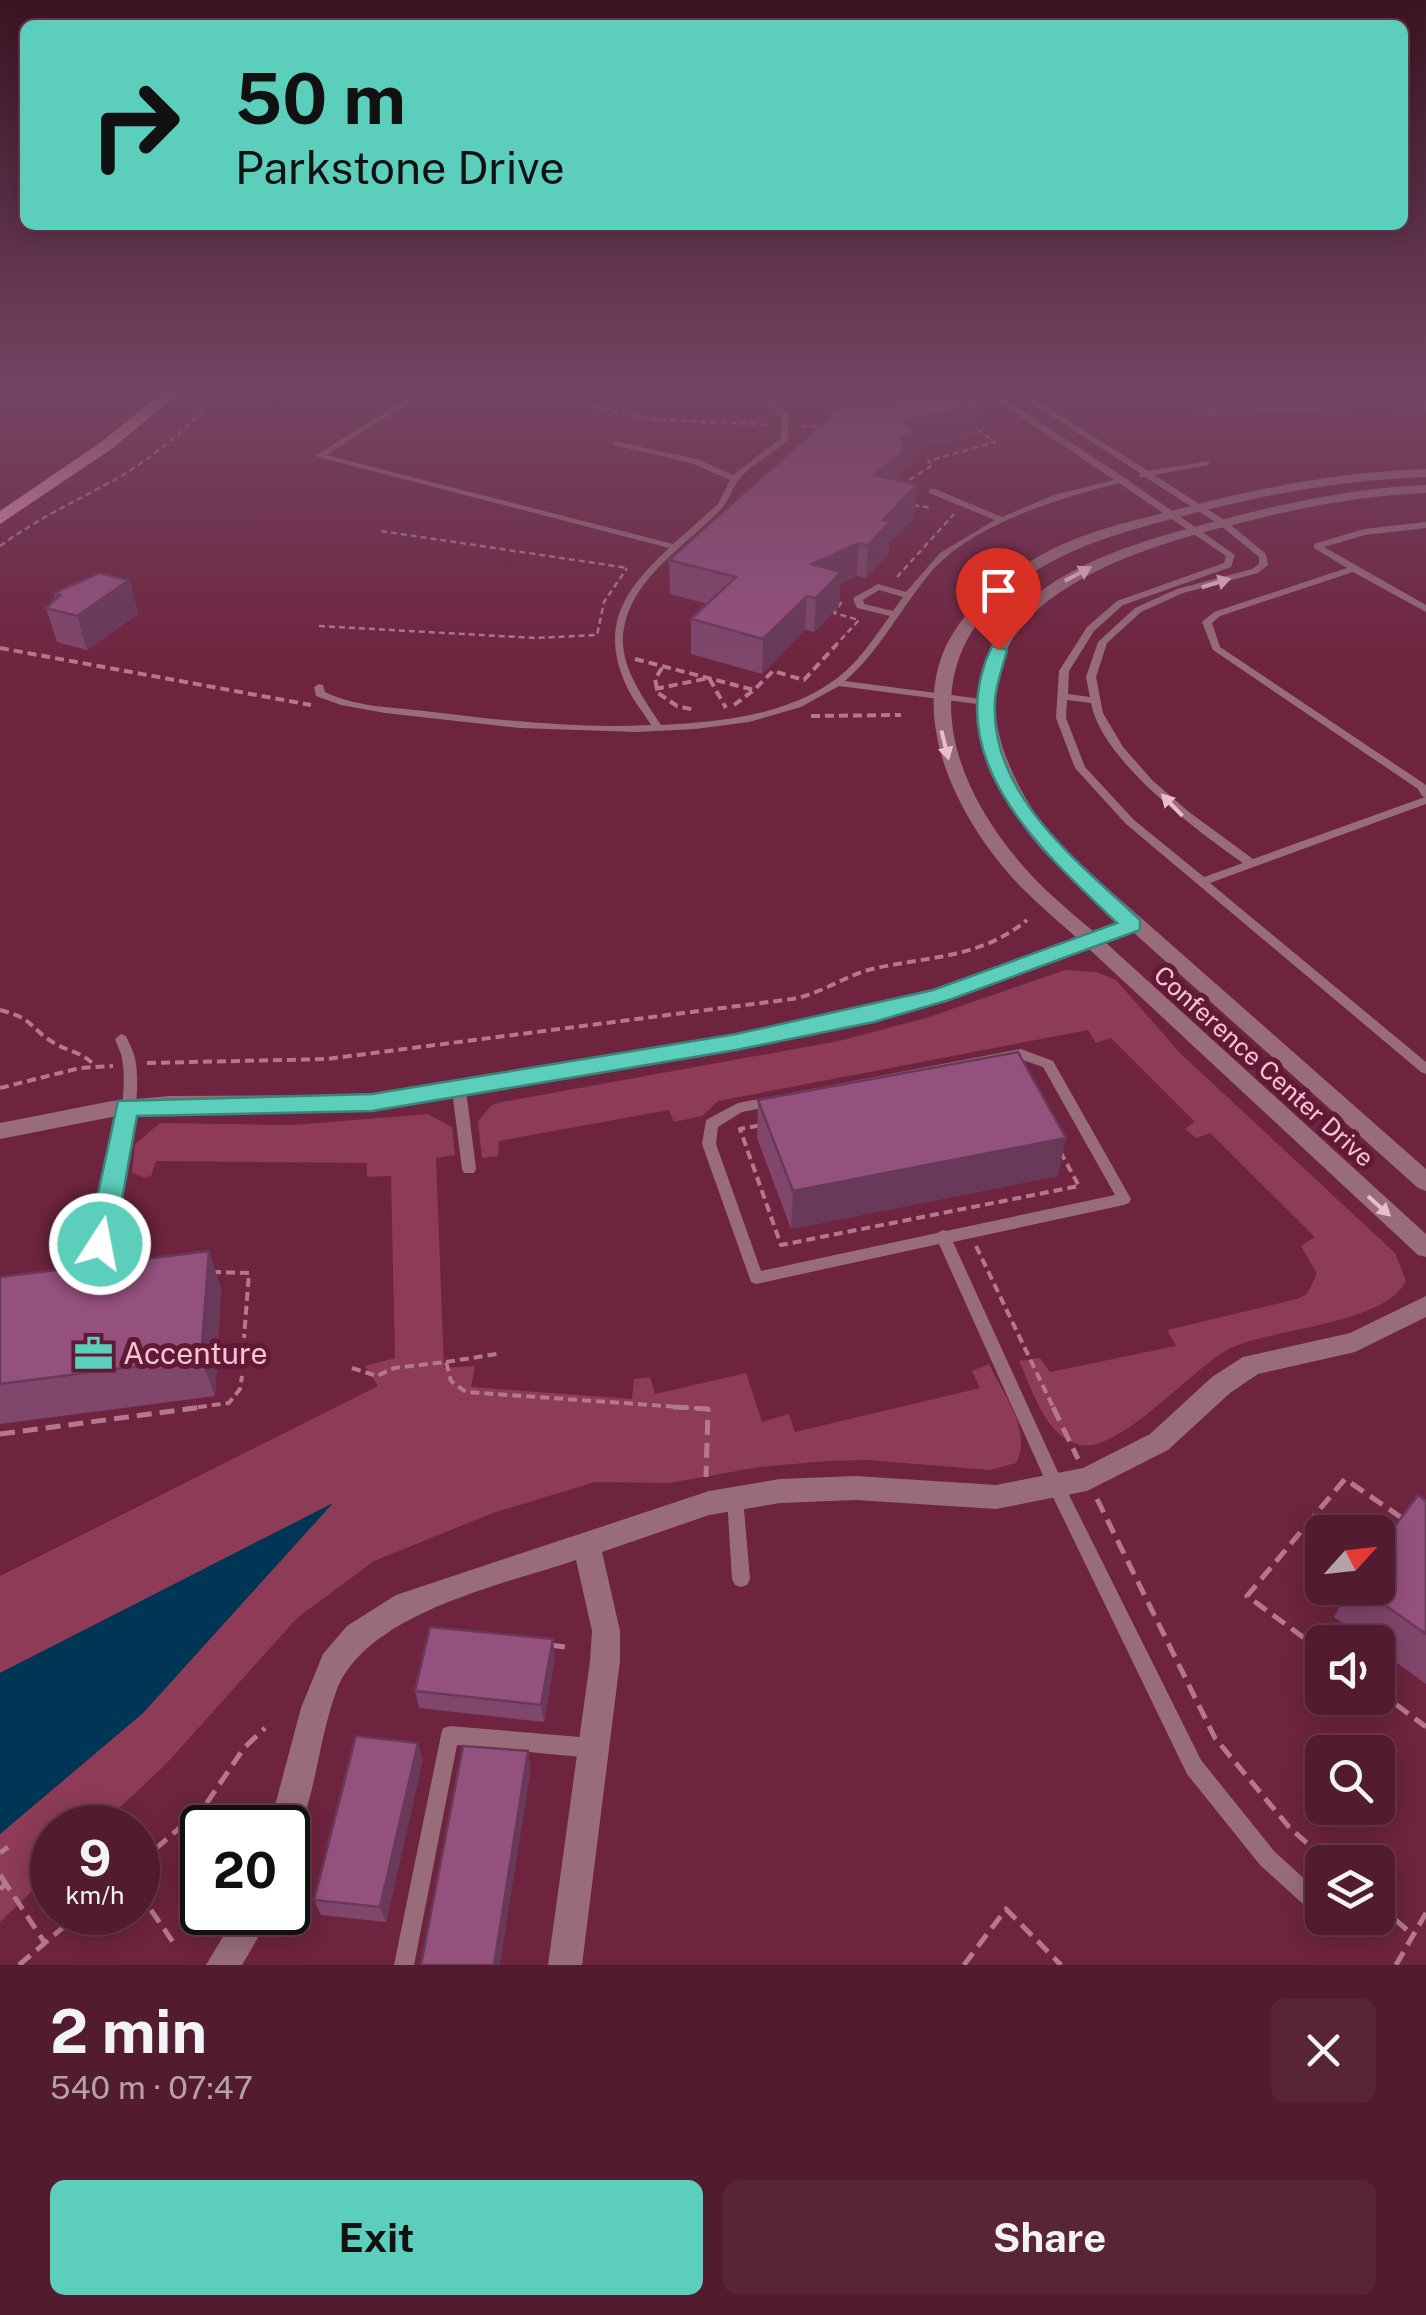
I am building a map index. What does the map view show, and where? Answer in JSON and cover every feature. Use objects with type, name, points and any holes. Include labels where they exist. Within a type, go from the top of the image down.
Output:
[{"type":"main road","points":[[2,517],[56,481]]},
{"type":"street","name":"Conference Center Drive","points":[[1312,481],[1171,515],[1063,551],[1002,588],[964,628],[940,693],[944,746],[972,814],[1026,882],[1426,1248]]},
{"type":"street","name":"Conference Center Drive","points":[[1426,489],[1319,498],[1196,530],[1101,562],[1034,603],[998,650],[985,702],[988,734],[999,771],[1027,819],[1077,874],[1426,1182]]},
{"type":"street","points":[[0,1131],[127,1107],[372,1102],[460,1090],[874,1014],[941,995],[1133,925]]},
{"type":"street","points":[[291,1805],[322,1690],[340,1652],[366,1628],[406,1605],[734,1498],[780,1490],[856,1488],[996,1497],[1087,1480],[1158,1442],[1221,1385],[1252,1365],[1355,1342],[1426,1306]]},
{"type":"street","points":[[565,1965],[606,1632],[586,1545]]},
{"type":"street","points":[[223,1965],[242,1935]]},
{"type":"lane","points":[[416,481],[674,547]]},
{"type":"lane","points":[[656,725],[628,689],[617,632],[622,609],[649,572],[728,497],[733,481]]},
{"type":"lane","points":[[319,687],[320,694],[330,699],[368,707],[510,725],[730,722],[772,714],[837,683],[944,554],[1002,520],[1057,497],[1117,481]]},
{"type":"lane","points":[[1121,481],[1231,556],[1228,565],[1120,603],[1078,642],[1064,671],[1061,718],[1080,768],[1120,812],[1426,1069]]},
{"type":"lane","points":[[1156,481],[1223,523],[1263,556],[1264,565],[1142,607],[1122,621],[1098,649],[1093,700],[1107,737],[1184,818],[1250,864]]},
{"type":"lane","points":[[932,491],[1002,520]]},
{"type":"lane","points":[[1426,525],[1364,532],[1318,546],[1426,609]]},
{"type":"lane","points":[[1202,882],[1426,797],[1422,786],[1216,648],[1208,637],[1206,622],[1216,614],[1354,569]]},
{"type":"lane","points":[[896,615],[860,606],[858,599],[878,587],[909,596]]},
{"type":"lane","points":[[837,683],[940,693],[985,702]]},
{"type":"lane","points":[[1063,697],[1093,700]]},
{"type":"lane","points":[[100,1244],[127,1107],[130,1065],[127,1047],[121,1039]]},
{"type":"lane","points":[[1021,1054],[1042,1058],[1124,1199],[943,1236],[756,1278],[709,1144],[711,1124],[738,1108],[1021,1054]]},
{"type":"lane","points":[[460,1090],[469,1170]]},
{"type":"lane","points":[[943,1236],[1056,1486],[1194,1767],[1266,1858],[1305,1893]]},
{"type":"lane","points":[[734,1498],[741,1579]]},
{"type":"lane","points":[[404,1965],[450,1736],[592,1748]]},
{"type":"path","points":[[0,546],[36,520],[112,481]]},
{"type":"path","points":[[898,492],[906,481]]},
{"type":"path","points":[[904,500],[939,508]]},
{"type":"path","points":[[886,574],[897,577],[960,508],[947,507]]},
{"type":"path","points":[[381,530],[649,572]]},
{"type":"path","points":[[318,626],[536,638],[597,635],[604,602],[626,568]]},
{"type":"path","points":[[709,678],[723,709],[754,690],[773,671],[804,680],[859,620],[834,613],[845,589]]},
{"type":"path","points":[[628,657],[754,690]]},
{"type":"path","points":[[664,666],[654,679],[656,689],[670,703],[703,711]]},
{"type":"path","points":[[656,689],[709,678]]},
{"type":"path","points":[[0,1088],[96,1068],[328,1059],[716,1011],[758,1000],[815,994],[872,970],[906,968],[979,950],[1012,936],[1026,920]]},
{"type":"path","points":[[0,1010],[28,1017],[52,1042],[87,1056],[96,1068]]},
{"type":"path","points":[[1020,1078],[1079,1186],[959,1210],[781,1245],[740,1130],[1020,1078]]},
{"type":"path","points":[[959,1210],[1087,1480],[1216,1738],[1288,1827],[1309,1845]]},
{"type":"path","points":[[194,1272],[249,1273],[244,1338]]},
{"type":"path","points":[[352,1368],[377,1376],[394,1368],[498,1354]]},
{"type":"path","points":[[446,1362],[446,1376],[454,1387],[466,1392],[708,1409],[706,1477]]},
{"type":"path","points":[[0,1434],[229,1403],[240,1389],[242,1376]]},
{"type":"path","points":[[90,1422],[91,1412]]},
{"type":"path","points":[[1305,1639],[1247,1596],[1345,1479],[1410,1524]]},
{"type":"path","points":[[548,1645],[566,1646]]},
{"type":"path","points":[[1395,1704],[1426,1727]]},
{"type":"path","points":[[160,1846],[192,1820],[244,1748],[265,1728]]},
{"type":"path","points":[[0,1853],[8,1847]]},
{"type":"path","points":[[0,1875],[3,1887],[31,1920],[44,1943]]},
{"type":"path","points":[[964,1965],[1006,1909],[1061,1965]]},
{"type":"path","points":[[1397,1965],[1426,1913]]},
{"type":"path","points":[[1395,1920],[1413,1935]]},
{"type":"path","points":[[160,1923],[175,1945]]},
{"type":"path","points":[[19,1965],[54,1935]]},
{"type":"shaded area","points":[[1065,970],[1096,972],[1116,980],[1181,1054],[1395,1253],[1406,1281],[1394,1295],[1353,1316],[1231,1348],[1135,1423],[1096,1444],[1080,1445],[1058,1433],[1042,1411],[1019,1361],[1040,1358],[1050,1372],[1176,1346],[1167,1330],[1297,1299],[1307,1294],[1317,1274],[1301,1246],[1315,1237],[1210,1133],[1196,1138],[1185,1129],[1195,1122],[1111,1038],[1096,1043],[1088,1030],[718,1101],[702,1116],[674,1122],[669,1110],[499,1141],[498,1156],[482,1158],[478,1121],[492,1105],[839,1041],[926,1018]]},
{"type":"shaded area","points":[[428,1114],[452,1127],[455,1155],[436,1158],[444,1368],[475,1366],[471,1387],[632,1399],[634,1379],[650,1377],[655,1394],[746,1373],[762,1422],[789,1414],[795,1432],[980,1388],[972,1371],[989,1364],[1019,1426],[1020,1451],[1016,1463],[990,1470],[867,1460],[828,1461],[759,1467],[670,1483],[595,1482],[493,1513],[374,1561],[297,1618],[166,1764],[122,1805],[34,1805],[143,1713],[331,1505],[0,1673],[0,1576],[378,1386],[365,1366],[395,1358],[391,1176],[367,1177],[367,1163],[156,1161],[151,1176],[144,1178],[132,1172],[135,1144],[160,1123],[293,1125]]},
{"type":"shaded area","points":[[30,1809],[30,1893],[0,1922],[0,1834]]},
{"type":"water","points":[[333,1503],[143,1713],[0,1834],[0,1673]]},
{"type":"building","points":[[758,481],[917,484],[883,520],[891,521],[868,545],[859,543],[812,564],[841,572],[816,598],[807,596],[763,639],[691,619],[736,577],[669,560]]},
{"type":"building","points":[[99,573],[129,580],[77,616],[46,608],[60,595],[54,593]]},
{"type":"building","points":[[1018,1052],[1066,1138],[793,1191],[758,1100]]},
{"type":"building","points":[[209,1251],[201,1358],[0,1384],[0,1277]]},
{"type":"building","points":[[1418,1495],[1426,1501],[1426,1634],[1385,1605],[1395,1605],[1395,1526]]},
{"type":"building","points":[[430,1627],[553,1639],[541,1705],[415,1691]]},
{"type":"building","points":[[356,1736],[418,1743],[380,1907],[314,1900]]},
{"type":"building","points":[[463,1746],[528,1751],[494,1965],[421,1965]]},
{"type":"place","name":"Accenture","points":[[93,1353]]},
{"type":"route","points":[[100,1244],[127,1107],[372,1102],[439,1094],[736,1042],[874,1014],[941,995],[1133,925],[1049,846],[1027,819],[999,771],[988,734],[985,702],[998,650]]}]
